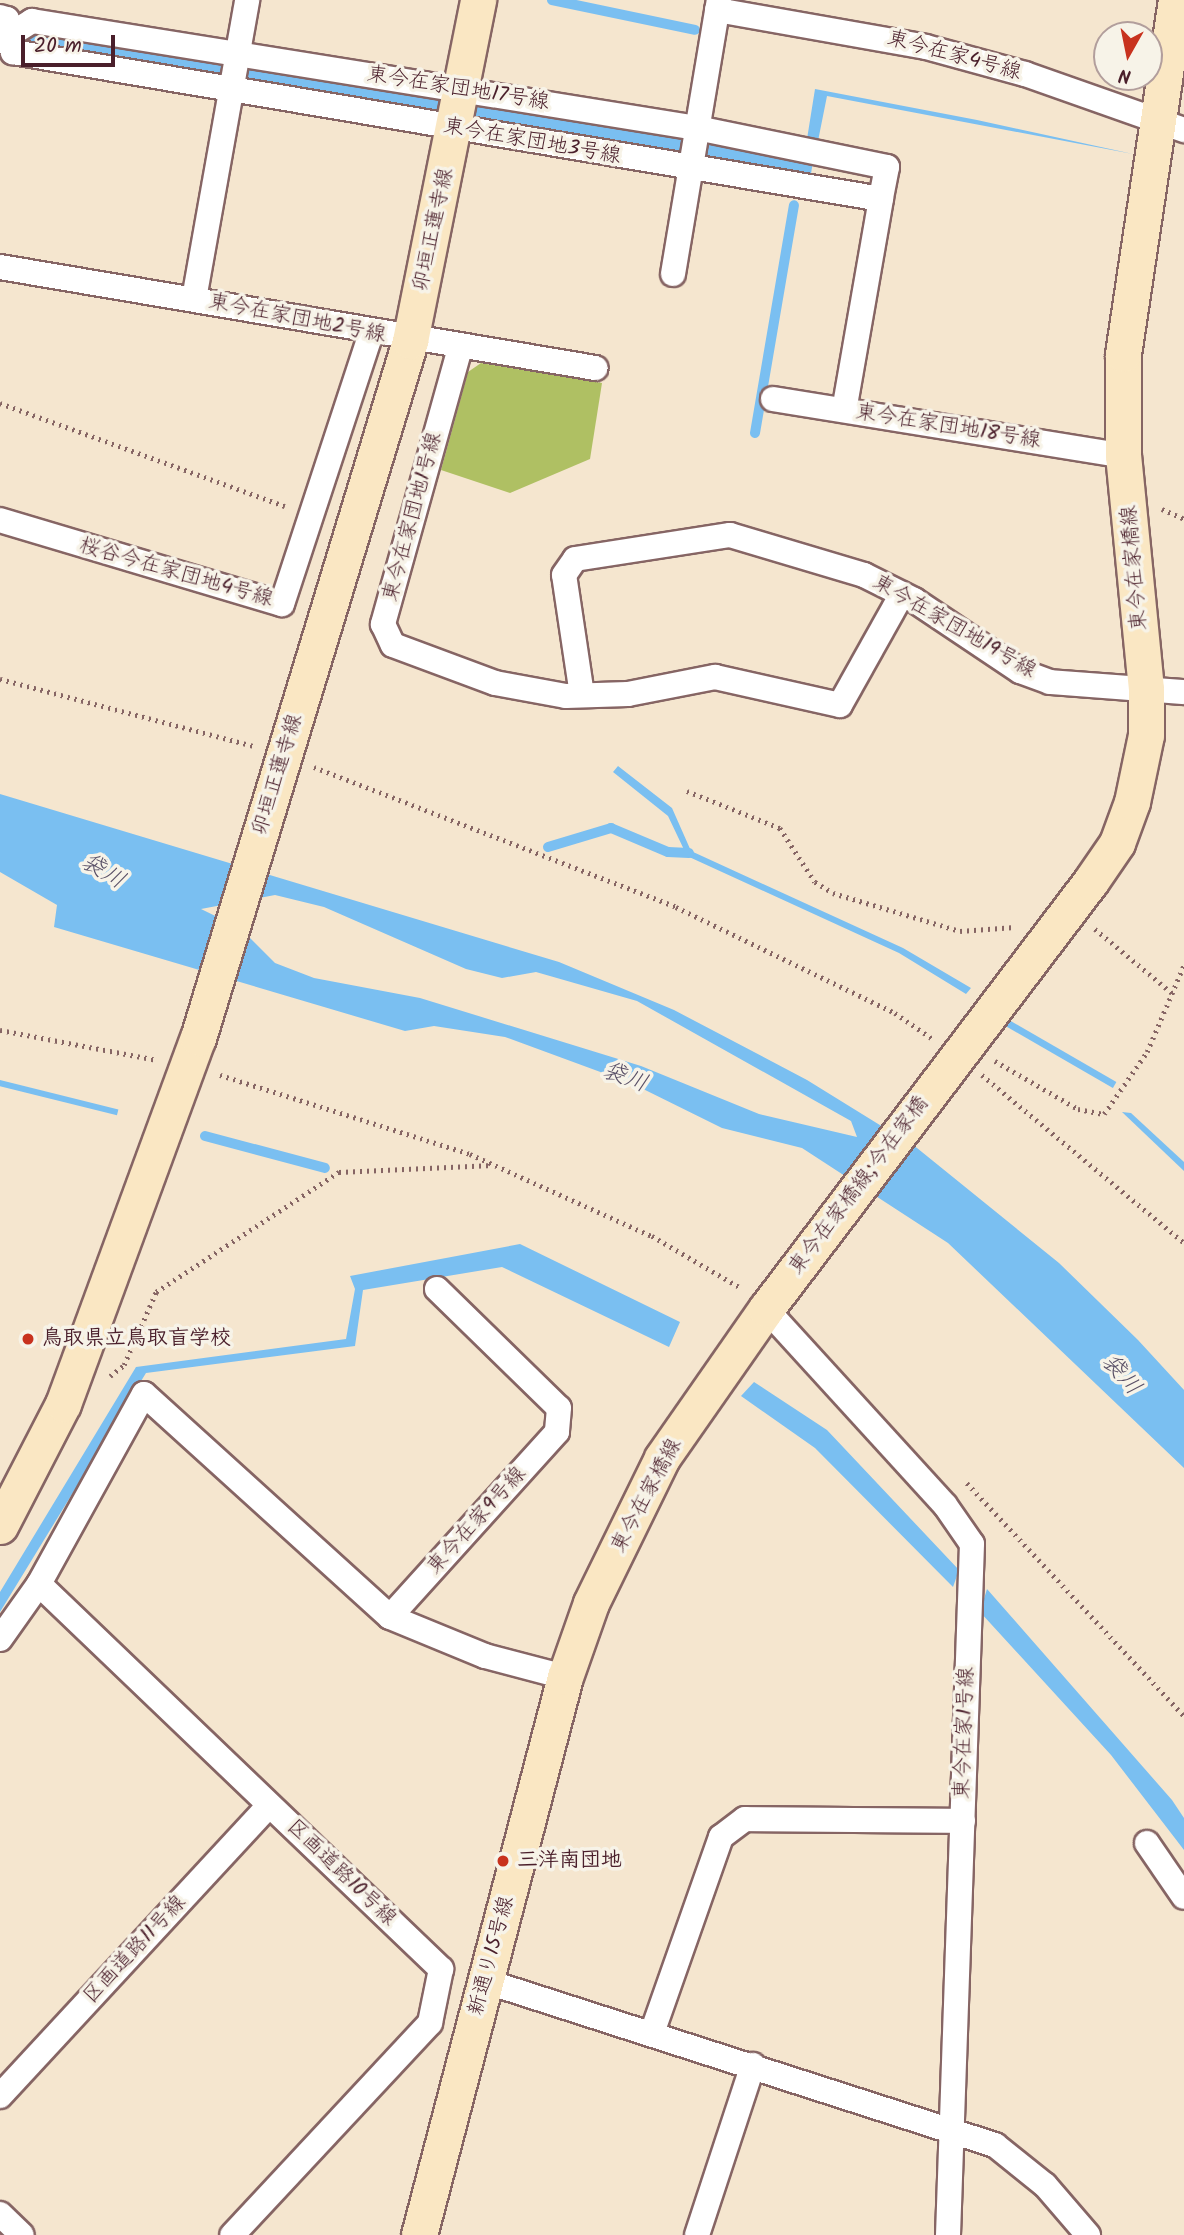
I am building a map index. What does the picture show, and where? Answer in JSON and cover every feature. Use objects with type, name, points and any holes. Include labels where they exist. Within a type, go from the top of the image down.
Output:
[{"type":"street","points":[[194,299],[247,0]]},
{"type":"street","name":"卯垣正蓮寺線","points":[[0,1526],[72,1381],[193,1052],[410,341],[455,129],[478,0]]},
{"type":"street","name":"東今在家橋線","points":[[955,1060],[1116,843],[1132,802],[1146,735],[1146,689],[1123,456],[1128,301],[1171,126],[1176,0]]},
{"type":"street","points":[[673,274],[718,5]]},
{"type":"street","name":"東今在家4号線","points":[[718,5],[926,47],[1171,126]]},
{"type":"street","name":"東今在家団地17号線","points":[[4,32],[32,21],[697,128],[887,167],[881,199]]},
{"type":"street","name":"東今在家団地3号線","points":[[4,32],[13,52],[231,93],[881,199]]},
{"type":"street","points":[[844,410],[881,199]]},
{"type":"street","name":"東今在家団地2号線","points":[[0,267],[194,299],[410,341],[594,368]]},
{"type":"street","name":"桜谷今在家団地4号線","points":[[0,520],[282,604],[371,334]]},
{"type":"street","name":"東今在家団地1号線","points":[[460,348],[383,624],[393,645],[495,683],[582,695],[715,677],[841,705],[902,594]]},
{"type":"street","name":"東今在家団地18号線","points":[[773,398],[1123,456]]},
{"type":"street","name":"東今在家団地19号線","points":[[582,695],[564,575],[575,559],[730,536],[864,575],[902,594],[1020,671],[1050,682],[1184,692]]},
{"type":"street","name":"東今在家橋線;今在家橋","points":[[772,1302],[955,1060]]},
{"type":"street","name":"東今在家9号線","points":[[390,1617],[557,1432],[559,1408],[437,1289]]},
{"type":"street","name":"東今在家橋線","points":[[565,1677],[591,1603],[662,1458],[772,1302]]},
{"type":"street","name":"東今在家1号線","points":[[772,1302],[944,1505],[972,1544],[949,2126],[948,2235]]},
{"type":"street","points":[[0,1639],[39,1584],[144,1394],[390,1617],[485,1656],[565,1677]]},
{"type":"street","name":"区画道路10号線","points":[[39,1584],[441,1969],[430,2023],[232,2235]]},
{"type":"street","name":"新通り15号線","points":[[419,2235],[565,1677]]},
{"type":"street","name":"区画道路11号線","points":[[0,2096],[270,1804]]},
{"type":"street","points":[[652,2033],[721,1837],[745,1819],[962,1821]]},
{"type":"street","points":[[1147,1843],[1184,1897]]},
{"type":"street","points":[[485,1981],[949,2126],[995,2145],[1035,2177],[1088,2235]]},
{"type":"street","points":[[696,2235],[754,2065]]},
{"type":"street","points":[[0,2214],[22,2235]]},
{"type":"path","points":[[0,402],[311,516]]},
{"type":"path","points":[[0,680],[279,770],[676,907],[895,1013],[955,1060],[1076,1146],[1184,1243]]},
{"type":"path","points":[[687,791],[780,828],[815,883],[833,893],[927,924],[960,931],[1015,927],[1045,939]]},
{"type":"path","points":[[1069,908],[1172,993]]},
{"type":"path","points":[[955,1060],[1078,1109],[1104,1114],[1147,1052],[1184,965]]},
{"type":"path","points":[[0,1030],[193,1052],[494,1165],[652,1236],[772,1302]]},
{"type":"path","points":[[72,1381],[103,1381],[124,1365],[156,1292],[339,1172],[494,1165]]},
{"type":"path","points":[[960,1477],[1184,1716]]},
{"type":"green space","points":[[481,363],[602,383],[590,459],[510,493],[441,470],[468,372]]},
{"type":"water","points":[[0,25],[813,162],[810,179],[0,40]]},
{"type":"water","points":[[815,89],[1133,154],[827,96],[818,141],[807,139]]},
{"type":"water","points":[[618,766],[672,808],[691,851],[903,948],[971,988],[966,994],[899,953],[687,856],[668,816],[613,772]]},
{"type":"water","name":"袋川","points":[[0,794],[559,962],[674,1010],[807,1080],[917,1148],[1059,1263],[1138,1340],[1184,1390],[1184,1468],[948,1243],[802,1148],[722,1128],[633,1084],[505,1037],[434,1026],[405,1031],[54,927],[57,905],[0,872]],"holes":[[[275,895],[324,907],[466,969],[502,978],[536,972],[637,1001],[851,1121],[857,1137],[759,1114],[641,1066],[420,998],[314,978],[275,963],[240,928],[201,909]]]},
{"type":"water","points":[[1009,1020],[1116,1082],[1113,1088],[1006,1026]]},
{"type":"water","points":[[0,1080],[118,1110],[117,1115],[0,1086]]},
{"type":"water","points":[[1122,1112],[1131,1113],[1184,1162],[1184,1171]]},
{"type":"water","points":[[520,1244],[680,1322],[669,1347],[502,1267],[363,1290],[355,1346],[146,1373],[0,1612],[0,1592],[136,1367],[346,1339],[355,1289],[350,1276]]},
{"type":"water","points":[[754,1382],[827,1430],[959,1570],[953,1587],[815,1448],[741,1396]]},
{"type":"water","points":[[987,1589],[1172,1800],[1184,1818],[1184,1850],[1111,1755],[980,1612]]},
{"type":"waterway","points":[[552,0],[695,30]]},
{"type":"waterway","points":[[755,433],[794,205]]},
{"type":"waterway","points":[[548,847],[611,828],[668,852],[689,853]]},
{"type":"waterway","points":[[205,1136],[325,1168]]},
{"type":"place","name":"鳥取県立鳥取盲学校","points":[[28,1339]]},
{"type":"place","name":"三洋南団地","points":[[503,1861]]}]
